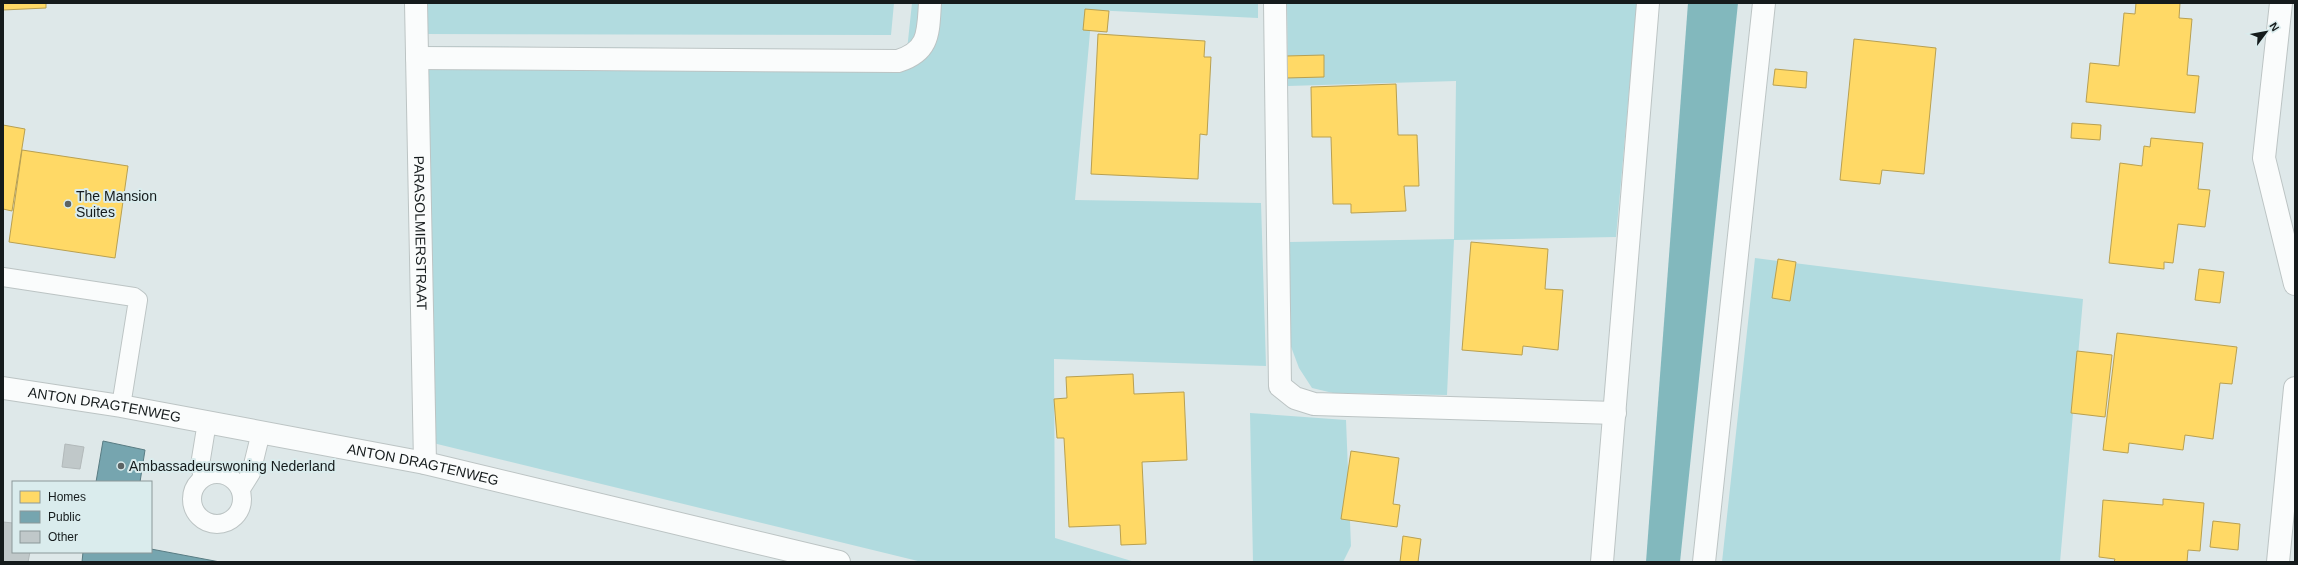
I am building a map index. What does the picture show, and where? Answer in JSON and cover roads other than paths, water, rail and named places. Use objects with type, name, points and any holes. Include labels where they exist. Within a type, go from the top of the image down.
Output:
[{"type":"street","name":"PARASOLMIERSTRAAT","points":[[416,3],[425,463]]},
{"type":"street","points":[[417,58],[898,61],[910,57],[924,44],[928,35],[930,3]]},
{"type":"street","points":[[1275,3],[1280,386],[1295,398],[1314,404],[1615,413]]},
{"type":"street","points":[[1602,562],[1648,3]]},
{"type":"street","points":[[1704,562],[1764,3]]},
{"type":"street","points":[[2281,3],[2264,158],[2295,284]]},
{"type":"street","name":"ANTON DRAGTENWEG","points":[[3,388],[121,406],[425,463],[839,562]]},
{"type":"street","points":[[2278,562],[2295,388]]},
{"type":"lane","points":[[3,277],[134,297],[138,300],[121,406]]},
{"type":"lane","points":[[203,478],[200,465],[207,422]]},
{"type":"lane","points":[[241,489],[251,473],[261,432]]},
{"type":"lane","points":[[213,474],[224,475],[234,480],[241,489],[243,500],[240,511],[232,520],[222,524],[210,523],[201,518],[194,509],[192,497],[195,487],[203,478],[213,474]]},
{"type":"place","name":"The Mansion Suites","points":[[68,204]]},
{"type":"place","name":"Ambassadeurswoning Nederland","points":[[121,466]]}]
